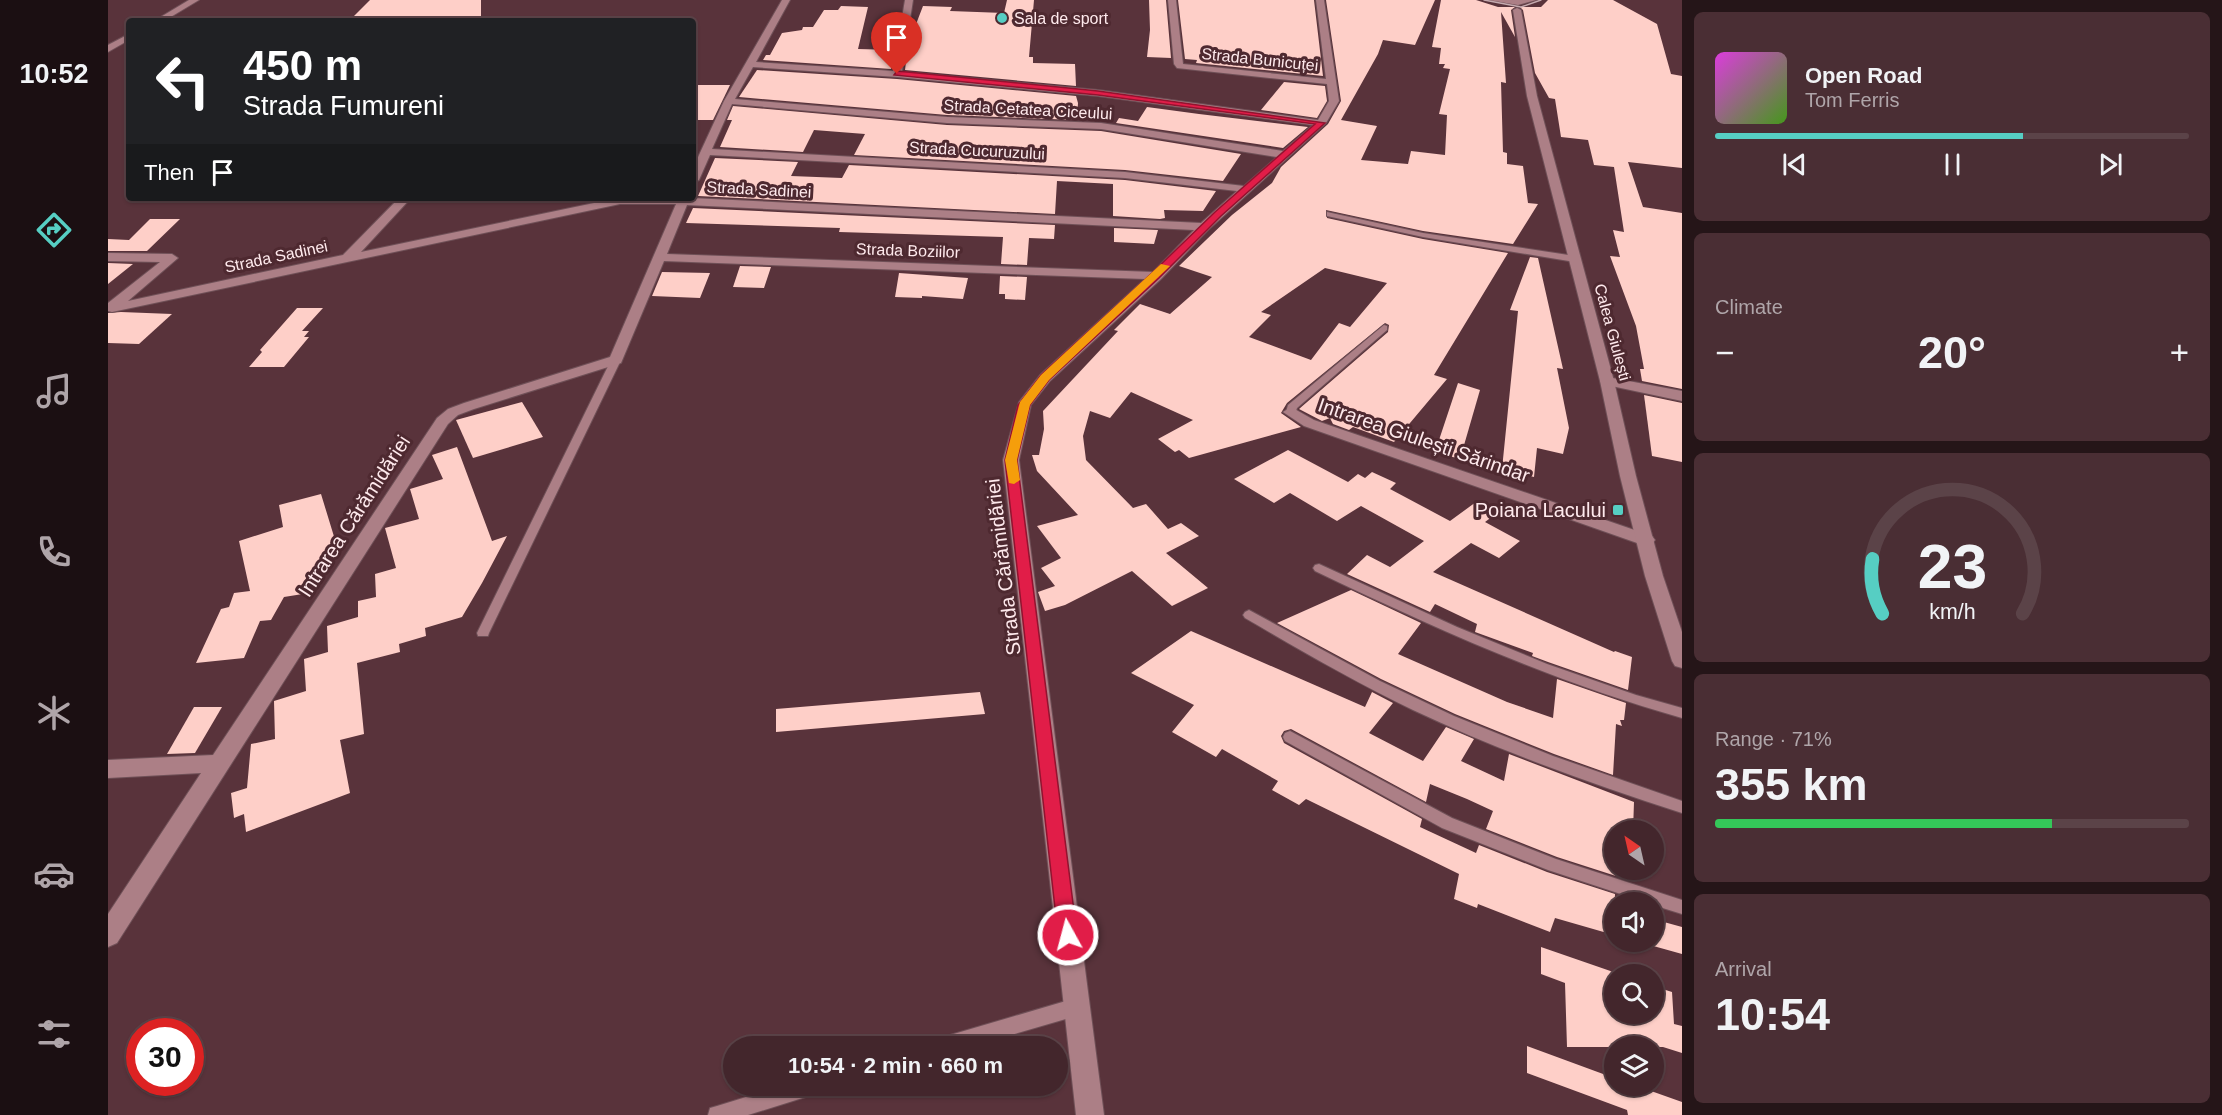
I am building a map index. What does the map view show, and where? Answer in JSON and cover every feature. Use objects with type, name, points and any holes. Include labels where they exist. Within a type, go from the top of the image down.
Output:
[{"type":"street","points":[[163,18],[195,0]]},
{"type":"street","points":[[696,174],[729,101],[786,0]]},
{"type":"street","points":[[897,74],[909,0]]},
{"type":"street","name":"Strada Bunicuței","points":[[1172,0],[1180,66],[1330,82]]},
{"type":"street","name":"Strada Cărămidăriei","points":[[1090,1115],[1011,460],[1024,405],[1045,378],[1156,276],[1245,189],[1287,155],[1321,123],[1334,101],[1320,0]]},
{"type":"street","name":"Calea Giulești","points":[[1495,1],[1524,4],[1532,96],[1607,381],[1628,476],[1654,576],[1682,661]]},
{"type":"street","points":[[108,42],[126,39]]},
{"type":"street","points":[[108,49],[126,39]]},
{"type":"street","points":[[751,64],[897,74],[1098,93],[1321,123]]},
{"type":"street","name":"Strada Cetatea Ciceului","points":[[729,101],[947,120],[1101,126],[1287,155]]},
{"type":"street","name":"Strada Cucuruzului","points":[[707,152],[1125,175],[1245,189]]},
{"type":"street","points":[[348,258],[402,201]]},
{"type":"street","name":"Strada Sadinei","points":[[110,309],[620,201]]},
{"type":"street","points":[[616,360],[683,201]]},
{"type":"street","name":"Strada Sadinei","points":[[696,201],[1204,227]]},
{"type":"street","points":[[108,257],[172,258],[110,309]]},
{"type":"street","name":"Strada Boziilor","points":[[660,257],[1156,276]]},
{"type":"street","name":"Intrarea Cărămidăriei","points":[[108,935],[442,421],[453,412],[469,406],[616,360]]},
{"type":"street","points":[[1607,381],[1682,396]]},
{"type":"street","name":"Intrarea Giulești Sărindar","points":[[1291,412],[1309,423],[1646,540]]},
{"type":"street","points":[[108,769],[220,763]]},
{"type":"lane","points":[[1330,214],[1423,235],[1575,259]]},
{"type":"lane","points":[[1291,412],[1292,407],[1384,328]]},
{"type":"lane","points":[[483,633],[616,360]]},
{"type":"lane","points":[[1318,568],[1512,656],[1640,703],[1682,714]]},
{"type":"lane","points":[[1248,615],[1340,667],[1418,706],[1502,742],[1682,807]]},
{"type":"lane","points":[[1290,737],[1447,823],[1554,865],[1682,907]]},
{"type":"lane","points":[[977,1036],[1076,1007]]},
{"type":"lane","points":[[717,1115],[779,1096]]},
{"type":"building","points":[[370,0],[481,0],[481,18],[352,18]]},
{"type":"building","points":[[1007,0],[1034,0],[1029,57],[1033,57],[1033,63],[1075,64],[1076,86],[905,70],[908,45],[923,6],[952,7],[950,11],[1004,13]]},
{"type":"building","points":[[1149,0],[1166,0],[1171,58],[1147,57],[1150,30]]},
{"type":"building","points":[[1178,0],[1314,0],[1323,76],[1196,63],[1197,60],[1185,59]]},
{"type":"building","points":[[1326,0],[1435,0],[1415,45],[1383,40],[1378,54],[1341,120],[1377,126],[1361,160],[1408,164],[1411,151],[1445,155],[1447,115],[1439,114],[1450,69],[1443,68],[1445,64],[1439,64],[1441,48],[1432,47],[1441,0],[1476,0],[1498,7],[1515,7],[1511,10],[1515,37],[1501,12],[1506,83],[1501,82],[1503,152],[1507,153],[1507,164],[1523,166],[1528,203],[1538,204],[1513,244],[1423,231],[1326,210],[1327,218],[1423,239],[1508,253],[1434,375],[1447,379],[1394,442],[1353,427],[1349,430],[1333,424],[1330,418],[1322,421],[1299,409],[1388,332],[1389,325],[1385,323],[1287,403],[1281,413],[1301,427],[1189,458],[1179,450],[1175,452],[1158,439],[1193,420],[1131,392],[1110,418],[1090,411],[1083,436],[1086,460],[1133,508],[1146,504],[1168,529],[1181,523],[1199,536],[1166,553],[1208,588],[1172,606],[1132,571],[1065,605],[1045,611],[1038,592],[1055,586],[1041,568],[1061,558],[1037,526],[1078,515],[1037,471],[1032,455],[1039,455],[1044,429],[1043,411],[1118,331],[1114,330],[1140,304],[1170,314],[1212,277],[1179,266],[1232,215],[1272,183],[1281,167],[1328,124],[1341,101]],"holes":[[[1325,268],[1387,283],[1350,327],[1339,323],[1311,360],[1249,337],[1271,315],[1261,312]]]},
{"type":"building","points":[[1548,0],[1613,0],[1657,24],[1671,74],[1682,76],[1682,168],[1628,162],[1643,207],[1682,213],[1682,389],[1642,381],[1640,369],[1644,369],[1636,326],[1610,256],[1620,257],[1613,230],[1624,232],[1614,167],[1594,165],[1588,140],[1561,137],[1555,99],[1549,98],[1535,73],[1523,10],[1520,7],[1541,7]]},
{"type":"building","points":[[841,6],[868,7],[858,49],[894,50],[891,69],[763,60],[766,55],[770,55],[782,33],[802,30],[803,27],[813,27],[824,10],[838,10]]},
{"type":"building","points":[[757,70],[897,79],[1076,96],[1077,120],[947,115],[739,97]]},
{"type":"building","points":[[1284,82],[1325,86],[1327,101],[1317,118],[1261,110]]},
{"type":"building","points":[[696,85],[730,85],[713,120],[696,120]]},
{"type":"building","points":[[733,106],[947,125],[1101,131],[1241,154],[1223,181],[1125,170],[854,155],[865,134],[814,130],[803,152],[720,147],[732,120],[727,120]]},
{"type":"building","points":[[1147,107],[1308,127],[1283,148],[1116,123],[1119,118],[1138,121]]},
{"type":"building","points":[[715,158],[798,162],[791,176],[842,178],[849,165],[1125,180],[1216,191],[1203,211],[1164,210],[1165,218],[1160,219],[1113,216],[1113,184],[1057,181],[1055,214],[698,196]]},
{"type":"building","points":[[693,208],[1055,225],[1054,239],[1029,238],[1027,265],[1001,264],[1003,237],[839,232],[840,228],[686,223]]},
{"type":"building","points":[[150,219],[180,219],[147,251],[108,251],[108,239],[129,240]]},
{"type":"building","points":[[1114,228],[1158,230],[1154,244],[1114,242]]},
{"type":"building","points":[[1530,257],[1538,258],[1563,369],[1557,368],[1569,428],[1563,454],[1537,448],[1534,477],[1502,469],[1518,311],[1510,310]]},
{"type":"building","points":[[108,263],[133,264],[108,284]]},
{"type":"building","points":[[740,266],[771,267],[764,288],[733,287]]},
{"type":"building","points":[[662,272],[710,273],[700,298],[652,296]]},
{"type":"building","points":[[899,273],[968,278],[963,299],[895,297]]},
{"type":"building","points":[[1000,276],[1027,277],[1025,300],[1005,299],[1005,294],[999,294]]},
{"type":"building","points":[[297,308],[323,308],[302,331],[309,331],[304,337],[309,337],[284,367],[249,367],[262,352],[260,350]]},
{"type":"building","points":[[108,313],[172,314],[139,344],[108,343]]},
{"type":"building","points":[[1458,383],[1480,390],[1460,459],[1435,452]]},
{"type":"building","points":[[1644,395],[1682,403],[1682,462],[1652,456]]},
{"type":"building","points":[[522,402],[543,437],[473,458],[456,420]]},
{"type":"building","points":[[457,447],[492,541],[507,536],[482,583],[462,617],[425,628],[426,636],[399,644],[400,652],[357,663],[364,734],[340,740],[350,793],[246,832],[244,814],[234,818],[231,793],[247,788],[251,744],[275,739],[274,701],[306,691],[304,659],[328,652],[327,626],[358,617],[358,601],[376,597],[375,574],[396,568],[385,528],[419,519],[410,489],[443,479],[432,455]]},
{"type":"building","points":[[1288,450],[1348,482],[1358,474],[1365,478],[1372,472],[1396,483],[1390,489],[1450,521],[1476,502],[1497,513],[1485,522],[1520,541],[1499,558],[1471,543],[1433,572],[1614,652],[1632,657],[1628,690],[1532,656],[1533,653],[1475,632],[1477,624],[1435,604],[1430,612],[1347,574],[1367,555],[1390,567],[1424,541],[1361,506],[1337,521],[1290,493],[1274,503],[1234,479]]},
{"type":"building","points":[[321,494],[336,543],[309,593],[284,597],[271,620],[260,621],[244,658],[196,663],[221,609],[229,607],[234,593],[250,591],[239,541],[283,527],[279,505]]},
{"type":"building","points":[[1351,590],[1421,623],[1398,654],[1507,702],[1553,718],[1557,679],[1626,703],[1624,720],[1620,720],[1622,726],[1616,724],[1613,775],[1455,714],[1381,679],[1277,623]]},
{"type":"building","points":[[1191,631],[1365,707],[1372,692],[1393,703],[1369,733],[1423,761],[1446,727],[1474,739],[1461,761],[1504,781],[1509,754],[1634,802],[1633,820],[1604,820],[1604,872],[1557,857],[1486,829],[1493,811],[1467,799],[1430,784],[1426,802],[1291,729],[1284,731],[1281,736],[1284,743],[1422,819],[1420,827],[1476,853],[1479,845],[1547,872],[1609,892],[1604,892],[1604,932],[1555,918],[1550,932],[1478,904],[1477,908],[1454,899],[1459,874],[1306,799],[1299,805],[1272,790],[1278,781],[1222,749],[1216,757],[1172,732],[1194,705],[1131,673]]},
{"type":"building","points":[[980,692],[985,714],[776,732],[776,709]]},
{"type":"building","points":[[194,707],[222,707],[195,753],[167,754]]},
{"type":"building","points":[[1664,922],[1682,927],[1682,954],[1664,949]]},
{"type":"building","points":[[1541,947],[1604,969],[1604,1024],[1664,1024],[1664,989],[1672,992],[1674,1024],[1682,1026],[1682,1053],[1664,1047],[1664,1036],[1604,1036],[1604,1047],[1567,1047],[1565,983],[1541,974]]},
{"type":"building","points":[[1527,1046],[1604,1074],[1604,1096],[1664,1096],[1682,1102],[1682,1115],[1628,1115],[1627,1110],[1527,1073]]},
{"type":"tram line","points":[[1484,0],[1521,7],[1541,0]]},
{"type":"slow traffic","points":[[1014,480],[1011,460],[1024,405],[1045,378],[1165,266]]},
{"type":"place","name":"Sala de sport","points":[[1002,18]]},
{"type":"place","name":"Poiana Lacului","points":[[1618,510]]},
{"type":"route","points":[[897,74],[1098,93],[1321,123],[1204,227],[1156,276],[1045,378],[1024,405],[1011,460],[1068,935]]}]
